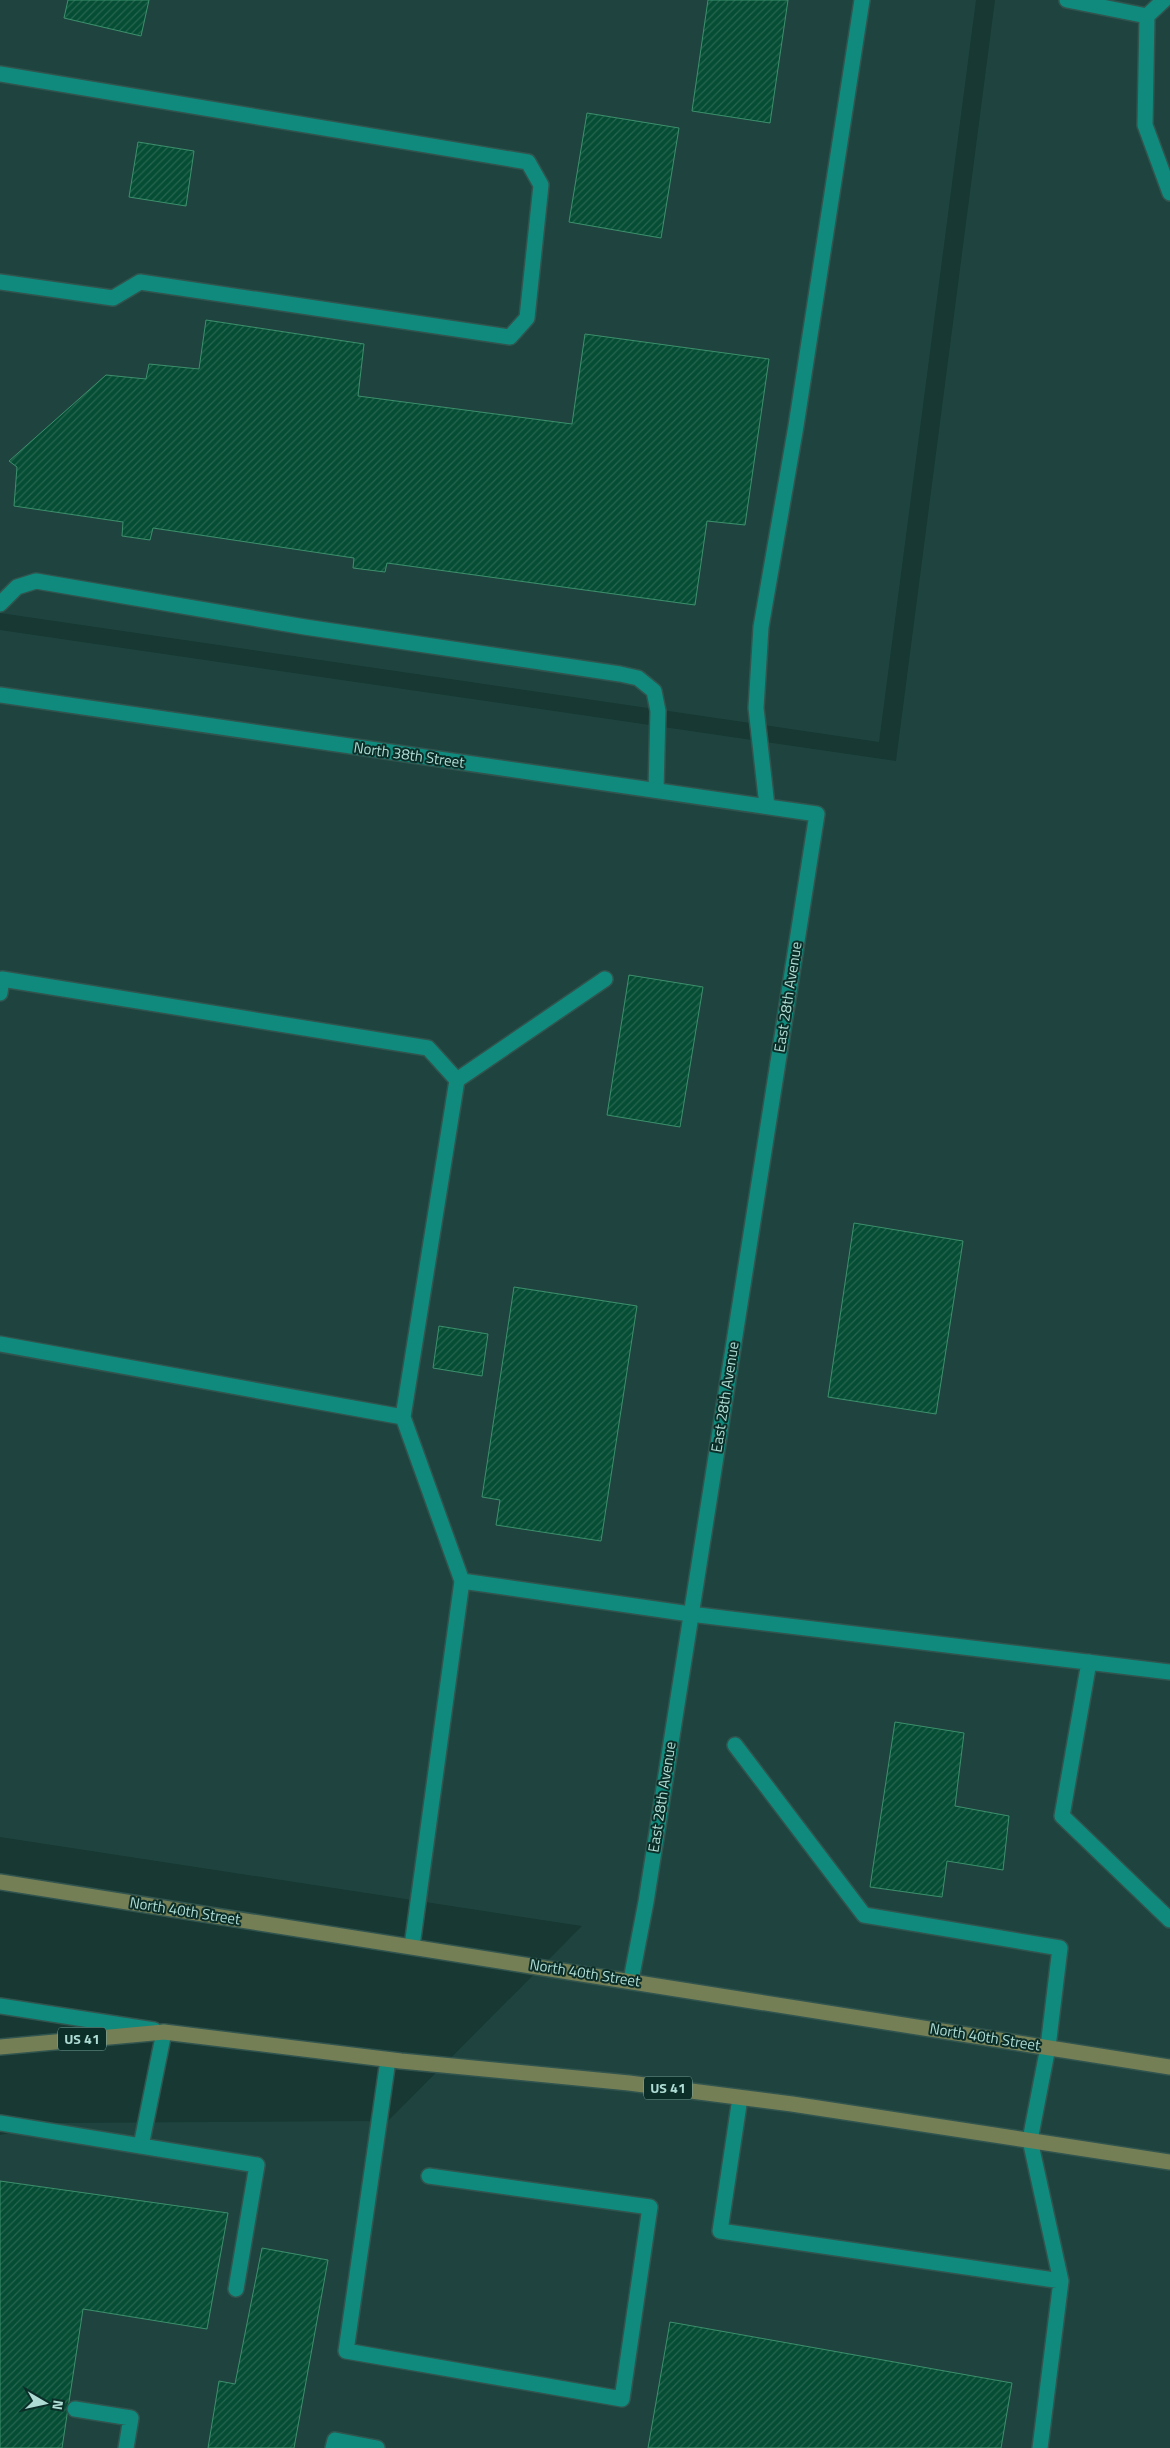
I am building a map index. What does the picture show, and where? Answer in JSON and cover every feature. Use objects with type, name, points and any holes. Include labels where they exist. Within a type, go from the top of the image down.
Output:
[{"type":"main road","name":"North 40th Street","points":[[0,1882],[631,1980],[1170,2067]]},
{"type":"main road","name":"US 41","points":[[0,2046],[164,2032],[388,2060],[629,2083],[1030,2140],[1170,2162]]},
{"type":"street","points":[[767,806],[756,708],[761,627],[796,426],[862,0]]},
{"type":"street","points":[[1067,0],[1147,16]]},
{"type":"street","points":[[1164,0],[1147,16],[1145,125],[1170,193]]},
{"type":"street","points":[[0,74],[528,162],[541,185],[527,318],[510,337],[140,282],[113,298],[0,282]]},
{"type":"street","points":[[0,604],[17,587],[36,581],[305,627],[638,678],[654,691],[658,710],[656,790]]},
{"type":"street","name":"North 38th Street","points":[[0,695],[818,814]]},
{"type":"street","name":"East 28th Avenue","points":[[631,1980],[818,814]]},
{"type":"street","points":[[0,993],[2,979],[428,1048],[457,1080]]},
{"type":"street","points":[[412,1946],[462,1581],[403,1417],[457,1080],[605,979]]},
{"type":"street","points":[[0,1344],[403,1417]]},
{"type":"street","points":[[462,1581],[690,1614],[1170,1672]]},
{"type":"street","points":[[1090,1662],[1062,1816],[1170,1920]]},
{"type":"street","points":[[735,1745],[864,1915],[1060,1948],[1048,2047],[1030,2140],[1061,2281],[1040,2448]]},
{"type":"street","points":[[0,2006],[164,2032],[141,2146]]},
{"type":"street","points":[[388,2060],[346,2351],[622,2399],[650,2207],[428,2176]]},
{"type":"street","points":[[740,2098],[720,2231],[1061,2281]]},
{"type":"street","points":[[0,2123],[257,2165],[236,2289]]},
{"type":"street","points":[[75,2409],[131,2418],[126,2448]]},
{"type":"street","points":[[333,2448],[335,2440],[376,2448]]},
{"type":"shaded area","points":[[0,0],[976,0],[879,742],[0,613]]},
{"type":"shaded area","points":[[995,0],[1170,0],[1170,2448],[0,2448],[0,2135],[58,2123],[388,2121],[582,1926],[0,1837],[0,630],[896,761]]},
{"type":"building","points":[[68,0],[149,0],[141,36],[64,18]]},
{"type":"building","points":[[708,0],[788,0],[770,123],[692,111]]},
{"type":"building","points":[[587,113],[679,128],[661,238],[569,222]]},
{"type":"building","points":[[138,142],[194,151],[186,206],[129,197]]},
{"type":"building","points":[[206,320],[364,344],[358,396],[572,424],[585,334],[769,359],[745,525],[707,521],[695,605],[387,563],[385,572],[353,568],[354,558],[153,528],[150,540],[122,536],[123,522],[14,506],[17,467],[9,461],[106,375],[146,379],[149,364],[199,369]]},
{"type":"building","points":[[629,975],[703,987],[680,1127],[607,1115]]},
{"type":"building","points":[[854,1223],[963,1241],[936,1414],[828,1397]]},
{"type":"building","points":[[514,1287],[637,1306],[601,1541],[496,1525],[500,1500],[482,1497]]},
{"type":"building","points":[[439,1326],[488,1334],[482,1376],[433,1368]]},
{"type":"building","points":[[895,1722],[964,1733],[955,1806],[1009,1816],[1003,1870],[947,1861],[942,1897],[870,1887]]},
{"type":"building","points":[[0,2181],[228,2213],[207,2329],[83,2309],[62,2448],[0,2448]]},
{"type":"building","points":[[262,2248],[328,2260],[294,2448],[208,2448],[219,2381],[235,2384]]},
{"type":"building","points":[[670,2322],[1012,2383],[1001,2448],[648,2448]]}]
